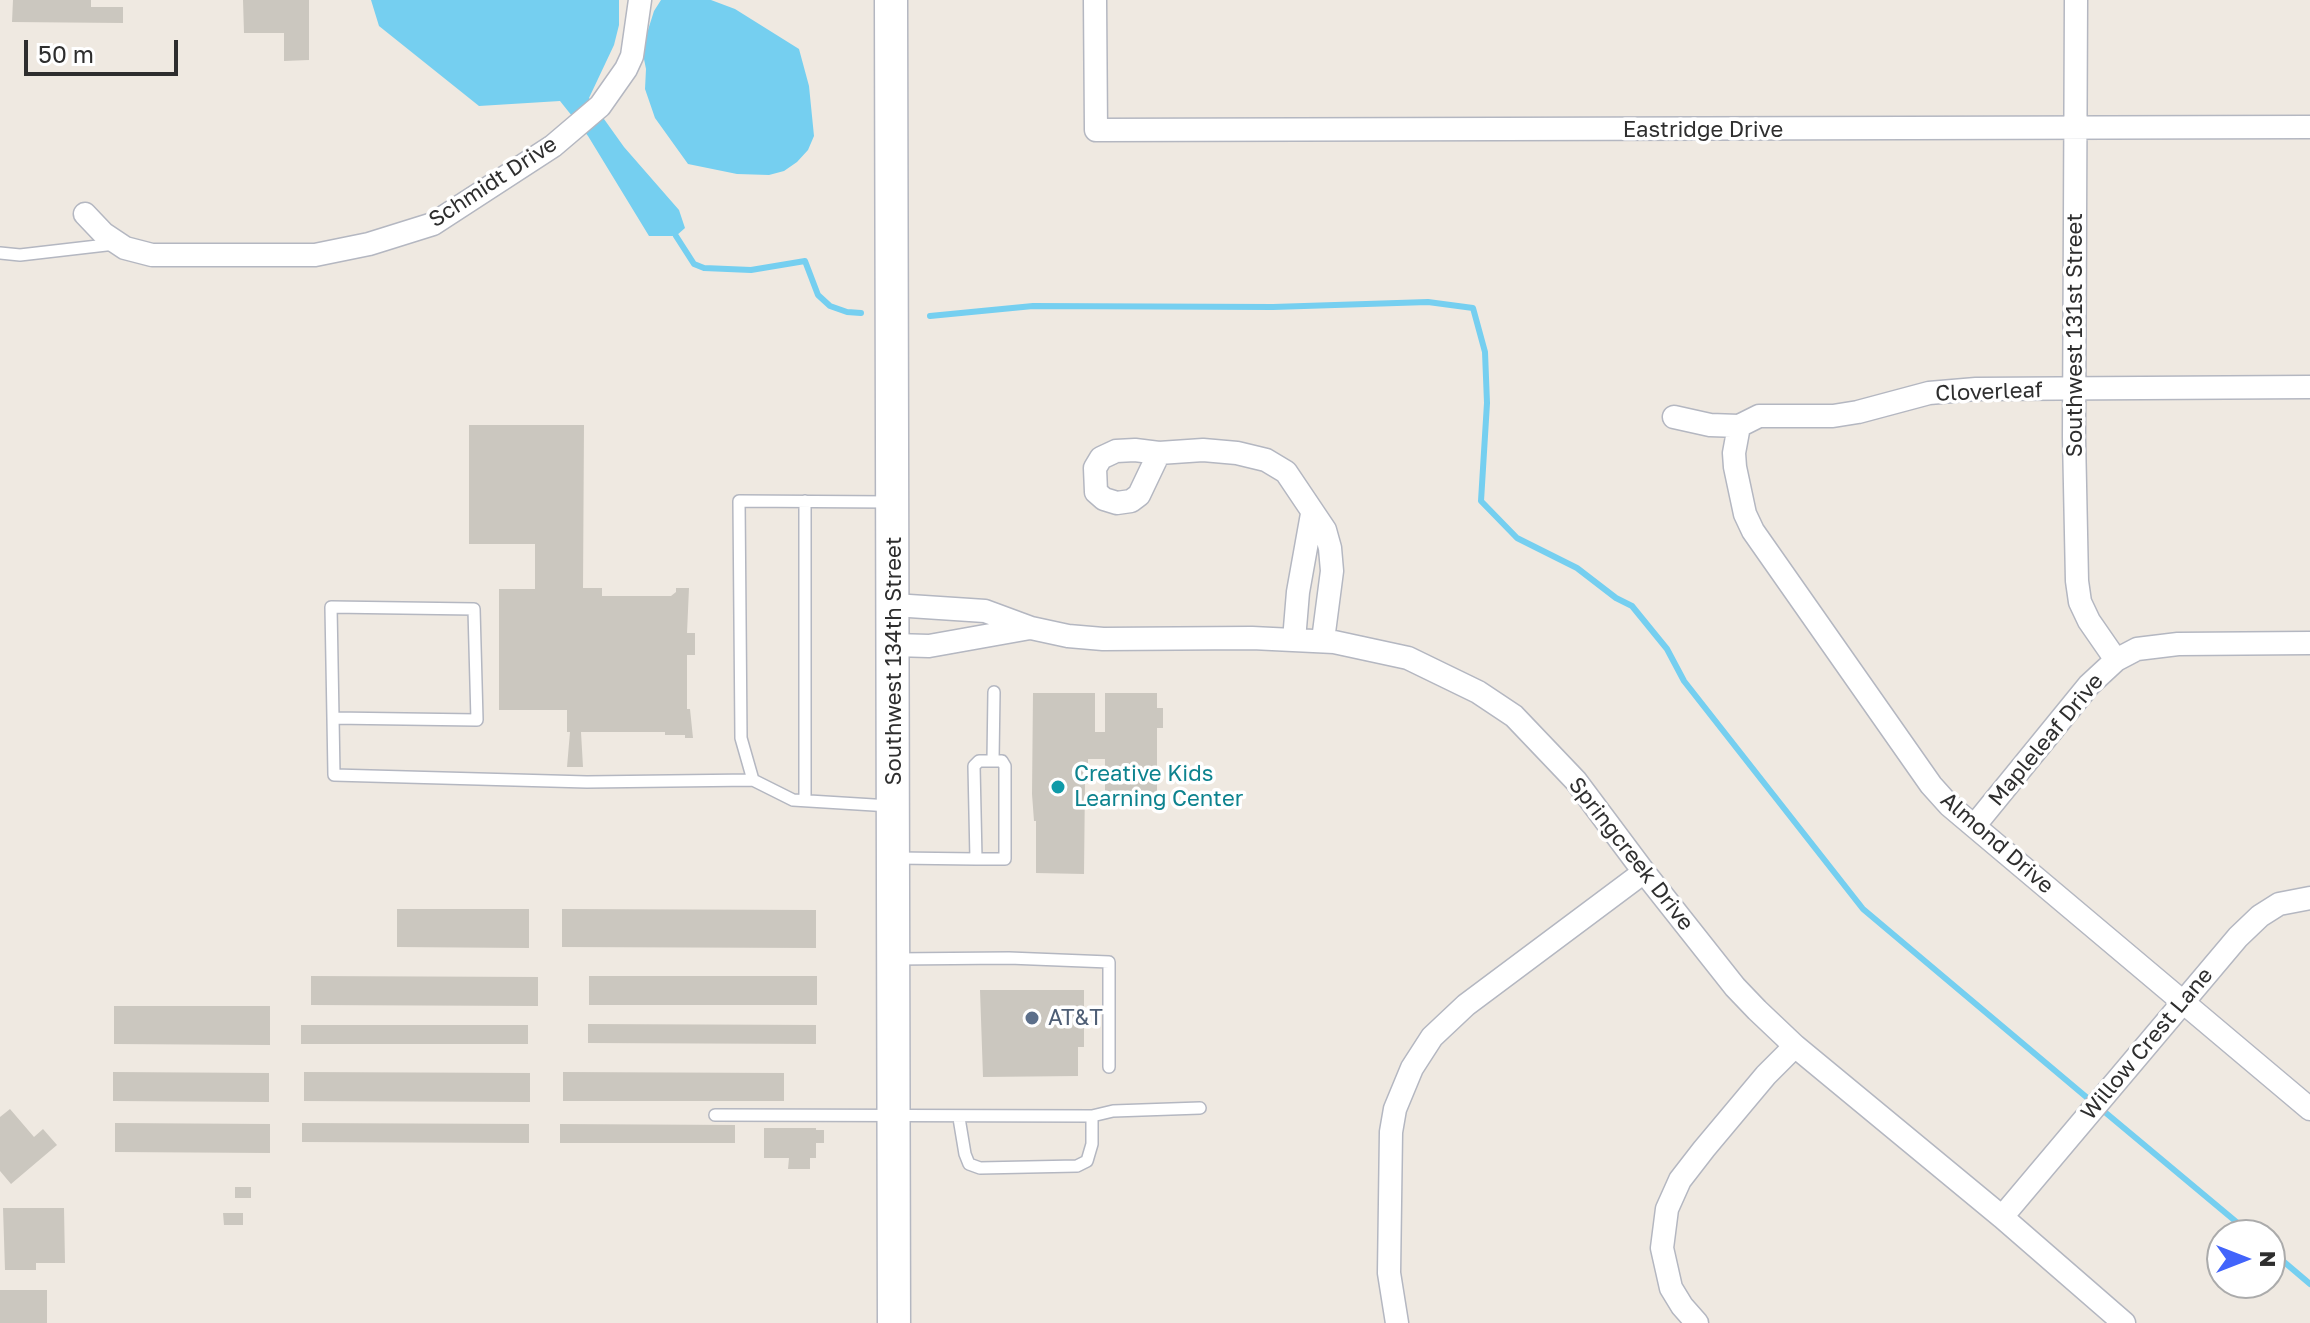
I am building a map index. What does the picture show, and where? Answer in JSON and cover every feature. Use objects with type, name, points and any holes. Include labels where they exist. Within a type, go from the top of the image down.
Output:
[{"type":"main road","name":"Southwest 134th Street","points":[[891,0],[894,1323]]},
{"type":"street","name":"Schmidt Drive","points":[[85,214],[104,234],[120,244],[152,255],[315,255],[369,244],[433,224],[553,146],[600,106],[632,56],[640,0]]},
{"type":"street","name":"Eastridge Drive","points":[[1095,0],[1096,130],[2310,127]]},
{"type":"street","name":"Southwest 131st Street","points":[[2076,0],[2077,581],[2080,602],[2089,621],[2116,660]]},
{"type":"street","name":"Cloverleaf","points":[[1674,417],[1710,425],[1739,426],[1759,416],[1833,416],[1949,390],[2310,387]]},
{"type":"street","name":"Almond Drive","points":[[1739,426],[1735,467],[1745,514],[1753,531],[1931,785],[1949,805],[2310,1109]]},
{"type":"street","points":[[1159,453],[1203,450],[1237,453],[1266,460],[1286,472],[1325,530],[1332,571],[1323,640]]},
{"type":"street","points":[[1294,640],[1298,592],[1312,514]]},
{"type":"street","name":"Springcreek Drive","points":[[894,605],[985,611],[1031,628],[1103,639],[1323,640],[1388,652],[1450,676],[1514,716],[1576,781],[1735,987],[1795,1046],[2002,1217],[2124,1323]]},
{"type":"street","name":"Springcreek Drive","points":[[894,645],[929,646],[1031,628]]},
{"type":"street","name":"Mapleleaf Drive","points":[[1975,825],[2089,685],[2116,660],[2137,649],[2157,645],[2310,643]]},
{"type":"street","points":[[1397,1323],[1389,1273],[1391,1132],[1395,1109],[1412,1068],[1432,1037],[1466,1005],[1644,872]]},
{"type":"street","name":"Willow Crest Lane","points":[[2002,1217],[2182,1001],[2260,916],[2279,904],[2310,898]]},
{"type":"street","points":[[1697,1323],[1671,1288],[1662,1248],[1667,1209],[1680,1180],[1704,1149],[1766,1075],[1795,1046]]},
{"type":"lane","points":[[0,253],[20,255],[120,244]]},
{"type":"lane","points":[[753,780],[741,738],[739,501],[894,502]]},
{"type":"lane","points":[[805,501],[805,800]]},
{"type":"lane","points":[[333,718],[477,720],[474,609],[331,607],[334,775],[587,782],[753,780],[793,800],[894,806]]},
{"type":"lane","points":[[993,760],[994,692]]},
{"type":"lane","points":[[894,858],[976,859],[1006,858],[1005,766],[1002,761],[979,761],[974,766],[976,859]]},
{"type":"lane","points":[[894,959],[1009,958],[1109,962],[1109,1067]]},
{"type":"lane","points":[[715,1115],[959,1118],[1092,1116],[1113,1111],[1200,1108]]},
{"type":"lane","points":[[959,1118],[969,1164],[980,1168],[1077,1166],[1087,1161],[1092,1144],[1092,1116]]},
{"type":"water","points":[[371,0],[619,0],[619,25],[614,45],[589,98],[624,147],[679,210],[685,228],[676,236],[649,236],[588,136],[560,101],[479,106],[379,26]]},
{"type":"water","points":[[661,0],[711,0],[735,9],[799,49],[809,86],[814,136],[808,150],[797,162],[784,171],[769,175],[737,174],[688,164],[655,118],[645,89],[646,69],[642,49],[654,11]]},
{"type":"building","points":[[13,0],[91,0],[91,7],[123,7],[123,23],[12,22]]},
{"type":"building","points":[[243,0],[309,0],[309,60],[284,61],[284,33],[244,33]]},
{"type":"building","points":[[469,425],[584,425],[583,588],[602,588],[602,596],[671,596],[676,588],[689,588],[687,633],[695,633],[695,655],[687,655],[687,709],[690,709],[693,738],[665,735],[665,732],[581,732],[583,767],[567,767],[570,732],[567,732],[567,710],[499,710],[499,589],[535,589],[535,544],[469,544]]},
{"type":"building","name":"Creative Kids Learning Center","points":[[1033,693],[1095,693],[1095,732],[1105,732],[1105,693],[1157,693],[1157,708],[1163,708],[1163,728],[1157,728],[1157,794],[1105,794],[1105,759],[1088,759],[1084,874],[1036,873],[1036,821],[1032,794]]},
{"type":"building","points":[[397,909],[529,909],[529,948],[397,947]]},
{"type":"building","points":[[562,909],[816,910],[816,948],[562,947]]},
{"type":"building","points":[[311,976],[538,977],[538,1006],[311,1005]]},
{"type":"building","points":[[589,976],[817,976],[817,1005],[589,1005]]},
{"type":"building","name":"AT&T","points":[[980,990],[1084,990],[1084,1047],[1078,1047],[1078,1076],[983,1077]]},
{"type":"building","points":[[114,1006],[270,1006],[270,1045],[114,1044]]},
{"type":"building","points":[[588,1024],[816,1025],[816,1044],[588,1043]]},
{"type":"building","points":[[301,1025],[528,1025],[528,1044],[301,1044]]},
{"type":"building","points":[[113,1072],[269,1073],[269,1102],[113,1101]]},
{"type":"building","points":[[304,1072],[530,1073],[530,1102],[304,1101]]},
{"type":"building","points":[[563,1072],[784,1073],[784,1101],[563,1101]]},
{"type":"building","points":[[10,1109],[34,1137],[43,1129],[57,1145],[11,1184],[0,1171],[0,1117]]},
{"type":"building","points":[[115,1123],[270,1124],[270,1153],[115,1152]]},
{"type":"building","points":[[302,1123],[529,1124],[529,1143],[302,1142]]},
{"type":"building","points":[[560,1124],[735,1125],[735,1143],[560,1143]]},
{"type":"building","points":[[764,1128],[824,1130],[824,1143],[816,1143],[816,1158],[810,1158],[810,1169],[788,1169],[789,1158],[764,1158]]},
{"type":"building","points":[[235,1187],[251,1187],[251,1198],[235,1198]]},
{"type":"building","points":[[3,1208],[64,1208],[65,1263],[36,1263],[36,1270],[5,1270]]},
{"type":"building","points":[[223,1213],[243,1213],[243,1225],[224,1225]]},
{"type":"building","points":[[0,1290],[47,1290],[47,1323],[0,1323]]},
{"type":"waterway","points":[[676,236],[694,264],[704,268],[751,270],[805,261],[818,295],[830,306],[861,313]]},
{"type":"waterway","points":[[930,316],[1033,306],[1273,307],[1428,302],[1473,308],[1485,352],[1487,403],[1481,501],[1517,538],[1577,568],[1616,598],[1632,606],[1667,649],[1684,681],[1863,909],[2091,1101]]},
{"type":"waterway","points":[[2100,1108],[2233,1219]]},
{"type":"waterway","points":[[2286,1264],[2310,1284]]},
{"type":"place","name":"Creative Kids Learning Center","points":[[1058,787]]},
{"type":"place","name":"AT&T","points":[[1032,1018]]}]
